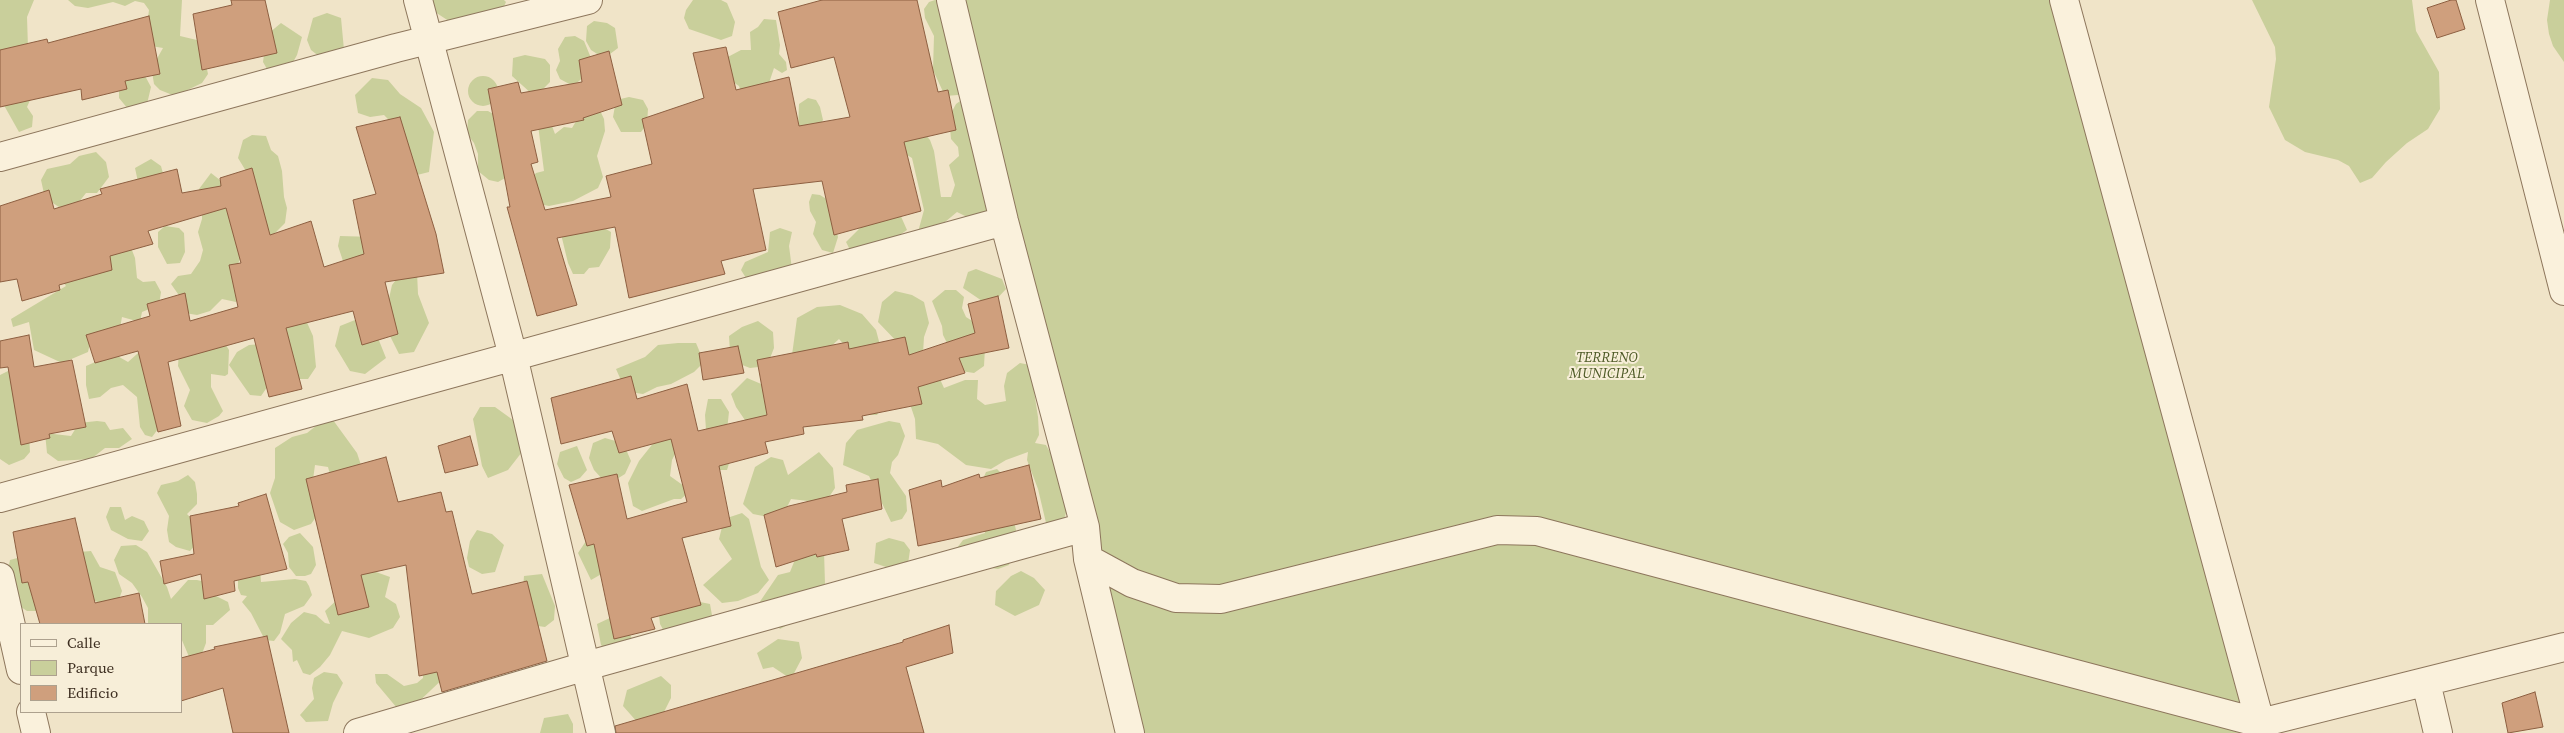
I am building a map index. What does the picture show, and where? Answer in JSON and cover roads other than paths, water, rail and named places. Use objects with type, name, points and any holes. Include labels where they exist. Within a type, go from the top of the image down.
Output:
[{"type":"street","points":[[418,0],[513,356],[601,733]]},
{"type":"street","points":[[0,157],[428,40],[588,0]]},
{"type":"street","points":[[951,0],[1004,221],[1085,527],[1088,559],[1130,733]]},
{"type":"street","points":[[2064,0],[2261,728]]},
{"type":"street","points":[[2490,0],[2564,291]]},
{"type":"street","points":[[0,498],[1004,221]]},
{"type":"street","points":[[358,733],[586,666],[1085,527]]},
{"type":"street","points":[[1088,559],[1132,583],[1176,598],[1221,599],[1497,530],[1536,531],[2261,728],[2426,682],[2564,647]]},
{"type":"street","points":[[0,577],[20,666]]},
{"type":"street","points":[[2426,682],[2438,733]]},
{"type":"street","points":[[31,713],[36,733]]},
{"type":"park label","name":"TERRENO MUNICIPAL","points":[[1607,366]]}]
